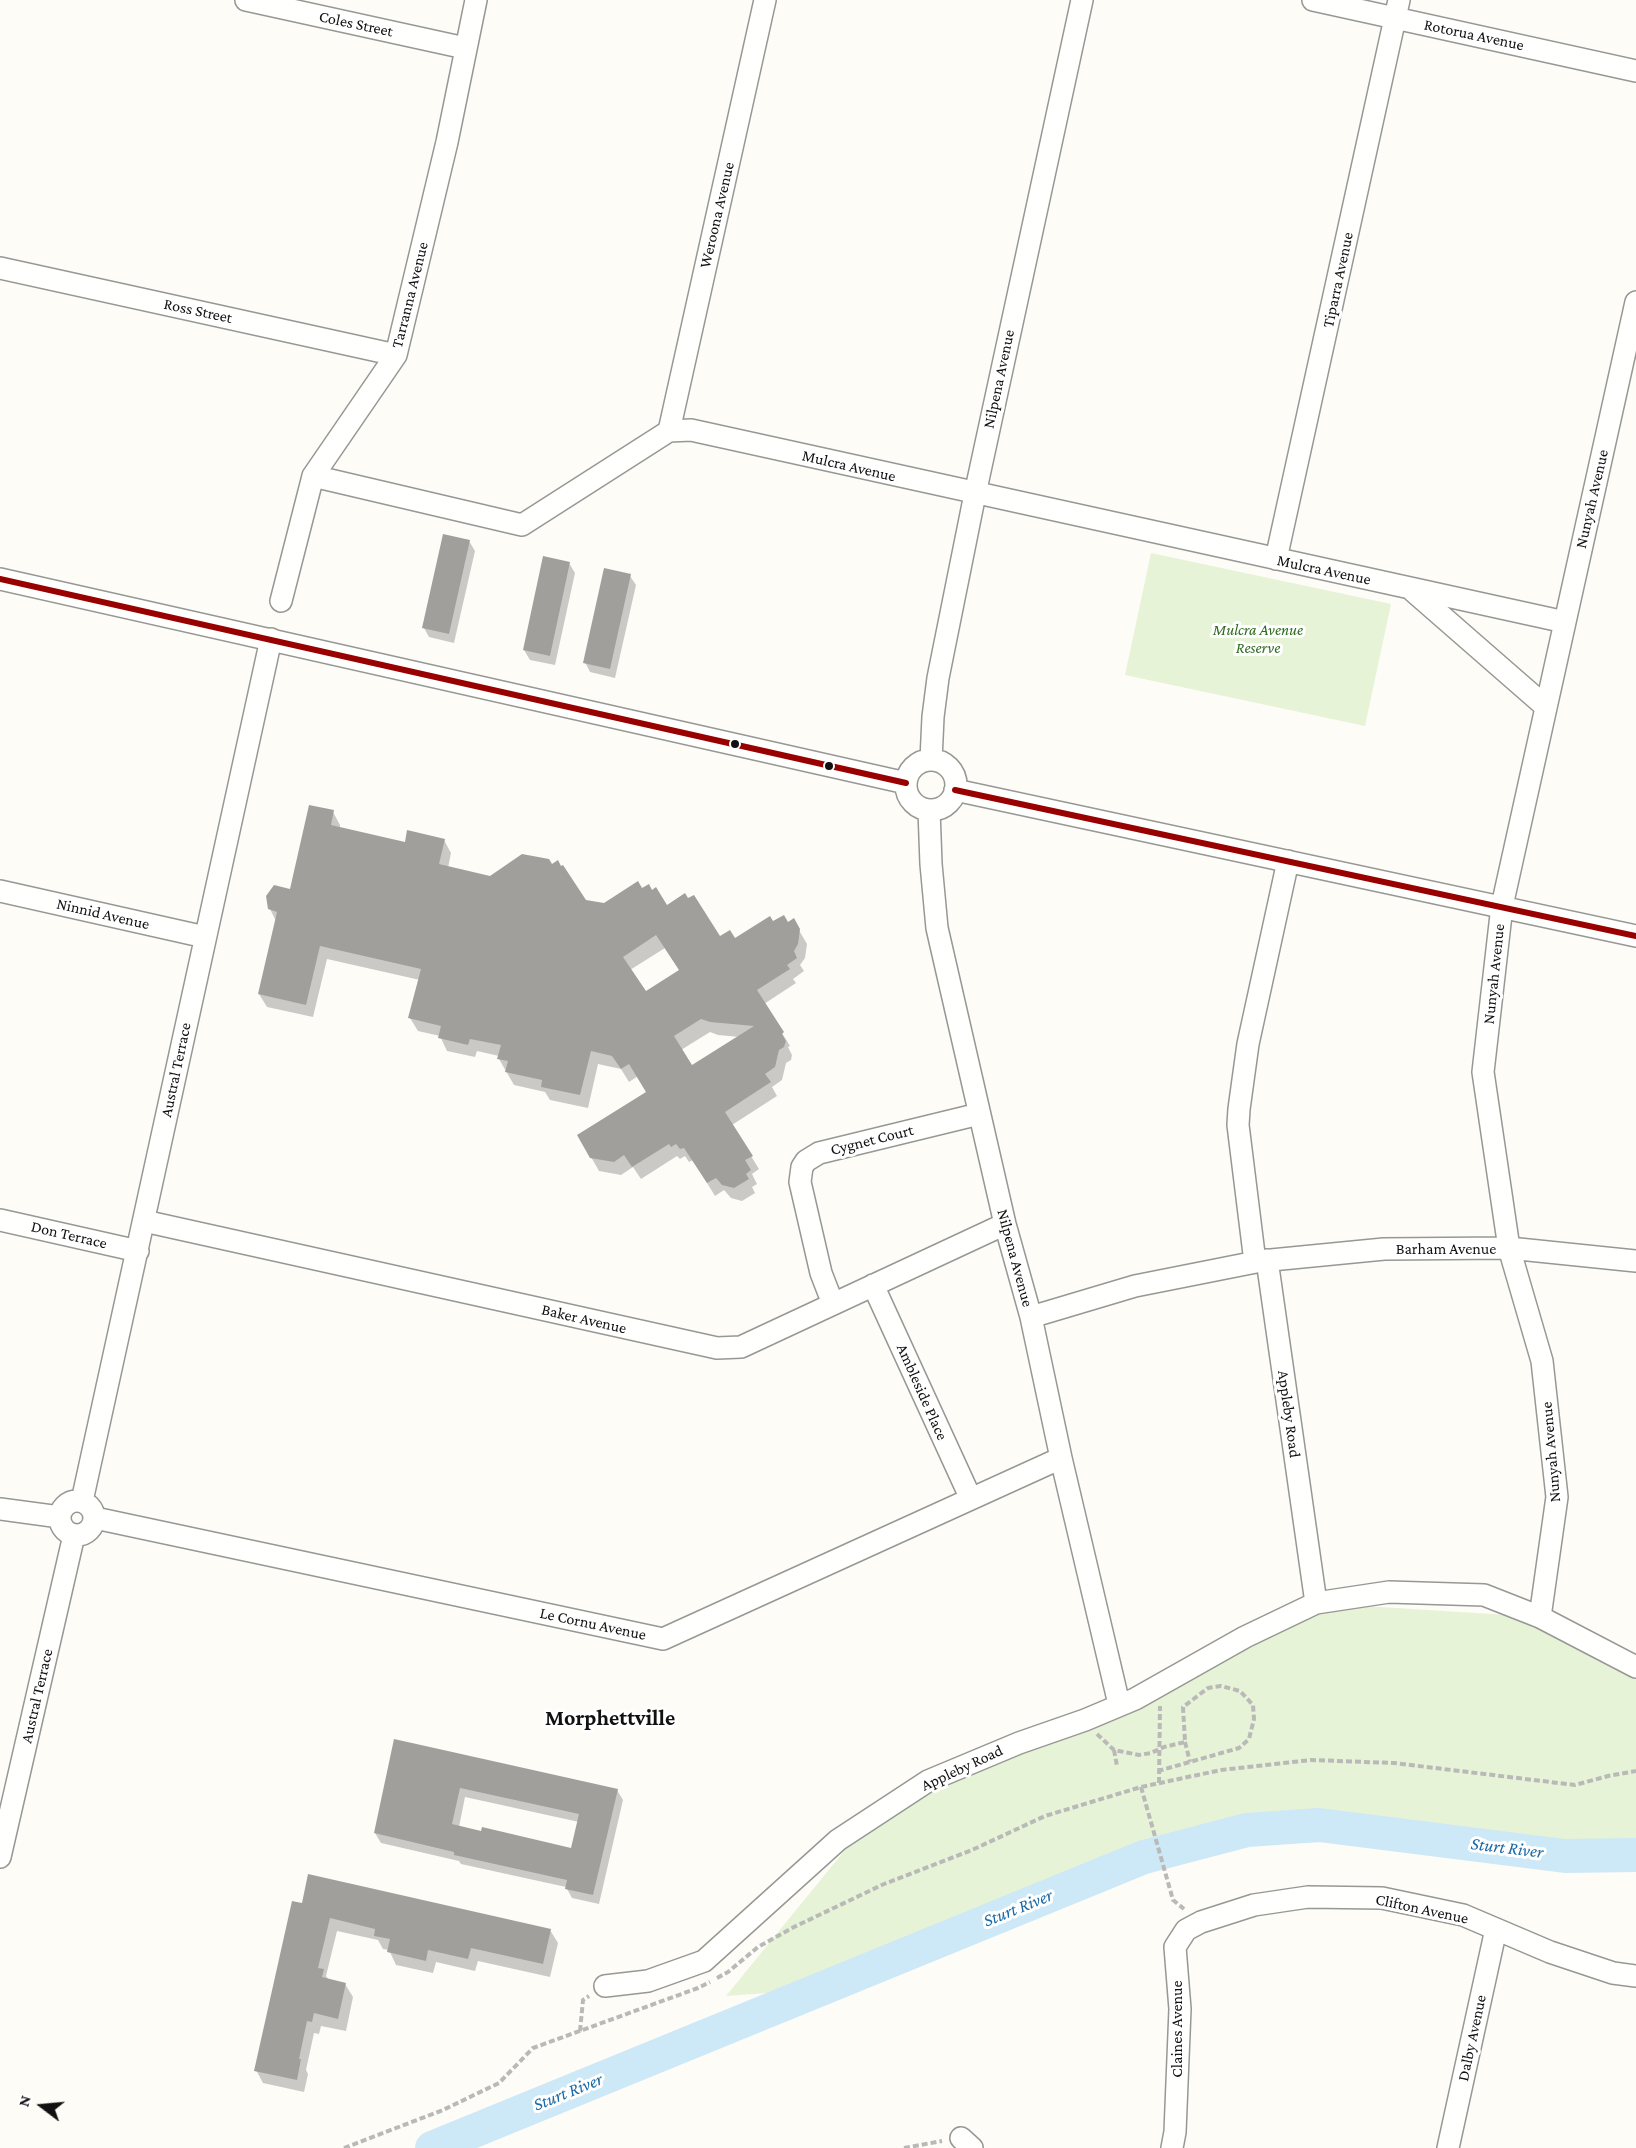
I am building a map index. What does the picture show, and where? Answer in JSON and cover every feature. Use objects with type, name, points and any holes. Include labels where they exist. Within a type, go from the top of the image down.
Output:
[{"type":"street","name":"Coles Street","points":[[246,0],[465,48]]},
{"type":"street","name":"Tarranna Avenue","points":[[281,601],[313,476],[396,355],[444,153],[476,0]]},
{"type":"street","name":"Weroona Avenue","points":[[669,431],[765,0]]},
{"type":"street","name":"Nilpena Avenue","points":[[931,760],[938,678],[975,494],[1082,0]]},
{"type":"street","name":"Rotorua Avenue","points":[[1313,0],[1397,9],[1636,71]]},
{"type":"street","name":"Tiparra Avenue","points":[[1276,559],[1397,9]]},
{"type":"street","name":"Ross Street","points":[[0,268],[396,355]]},
{"type":"street","name":"Nunyah Avenue","points":[[1540,1617],[1557,1497],[1542,1361],[1509,1248],[1484,1072],[1502,906],[1636,302]]},
{"type":"street","name":"Mulcra Avenue","points":[[669,431],[691,430],[1564,622]]},
{"type":"street","points":[[313,476],[522,525],[669,431]]},
{"type":"street","points":[[0,579],[906,783]]},
{"type":"street","name":"Mulcra Avenue","points":[[1410,588],[1546,706]]},
{"type":"street","name":"Austral Terrace","points":[[82,1501],[271,639]]},
{"type":"street","points":[[931,760],[951,770],[955,778],[956,790],[948,803],[941,808],[929,810],[916,805],[910,799],[906,783],[914,767],[931,760]]},
{"type":"street","points":[[956,790],[1636,936]]},
{"type":"street","name":"Nilpena Avenue","points":[[929,810],[937,928],[1005,1224],[1031,1317],[1061,1458],[1119,1704]]},
{"type":"street","points":[[1261,1261],[1238,1125],[1248,1044],[1288,861]]},
{"type":"street","name":"Ninnid Avenue","points":[[0,891],[206,937]]},
{"type":"street","name":"Cygnet Court","points":[[833,1304],[821,1273],[800,1182],[802,1167],[806,1161],[819,1153],[979,1114]]},
{"type":"street","name":"Don Terrace","points":[[0,1220],[138,1251]]},
{"type":"street","name":"Baker Avenue","points":[[144,1221],[717,1348],[741,1347],[1005,1224]]},
{"type":"street","name":"Barham Avenue","points":[[1031,1317],[1135,1286],[1261,1261],[1384,1249],[1509,1248],[1636,1261]]},
{"type":"street","name":"Appleby Road","points":[[1261,1261],[1316,1603]]},
{"type":"street","name":"Ambleside Place","points":[[873,1285],[971,1499]]},
{"type":"street","name":"Le Cornu Avenue","points":[[95,1518],[663,1639],[1061,1458]]},
{"type":"street","points":[[73,1500],[82,1501],[92,1507],[95,1518],[88,1531],[75,1535],[64,1529],[60,1517],[65,1505],[73,1500]]},
{"type":"street","points":[[0,1509],[60,1517]]},
{"type":"street","name":"Austral Terrace","points":[[1,1846],[75,1535]]},
{"type":"street","name":"Appleby Road","points":[[605,1986],[648,1981],[704,1962],[838,1840],[928,1781],[1019,1743],[1136,1699],[1245,1637],[1316,1603],[1389,1592],[1484,1596],[1540,1617],[1636,1667]]},
{"type":"street","name":"Clifton Avenue","points":[[1201,1922],[1254,1905],[1308,1897],[1382,1898],[1463,1915],[1550,1952],[1613,1973],[1636,1976]]},
{"type":"street","name":"Claines Avenue","points":[[1172,2148],[1175,2132],[1180,2009],[1175,1947],[1186,1930],[1201,1922]]},
{"type":"street","name":"Dalby Avenue","points":[[1448,2148],[1496,1929]]},
{"type":"path","points":[[1159,1783],[1160,1685]]},
{"type":"path","points":[[1158,1771],[1190,1762],[1239,1748],[1250,1739],[1254,1719],[1253,1704],[1240,1691],[1221,1686],[1208,1688],[1184,1707],[1185,1742],[1190,1762]]},
{"type":"path","points":[[1085,1720],[1114,1750],[1139,1755],[1185,1742]]},
{"type":"path","points":[[1114,1750],[1117,1766]]},
{"type":"path","points":[[344,2148],[443,2110],[499,2083],[532,2048],[698,1988],[728,1972],[758,1947],[884,1884],[972,1850],[1045,1816],[1141,1787],[1221,1770],[1311,1760],[1394,1763],[1575,1785],[1636,1771]]},
{"type":"path","points":[[1141,1787],[1173,1900],[1201,1922]]},
{"type":"path","points":[[580,2031],[583,2000],[605,1986]]},
{"type":"path","points":[[904,2148],[967,2143]]},
{"type":"green space","name":"Mulcra Avenue Reserve","points":[[1151,553],[1391,604],[1365,726],[1125,675]]},
{"type":"green space","points":[[1316,1603],[1540,1617],[1636,1662],[1636,1855],[1565,1856],[1319,1825],[1247,1830],[1144,1857],[822,1989],[726,1996],[871,1818]]},
{"type":"building","points":[[443,534],[470,540],[449,634],[422,628]]},
{"type":"building","points":[[543,556],[570,562],[550,656],[523,650]]},
{"type":"building","points":[[604,568],[631,574],[610,669],[583,663]]},
{"type":"building","points":[[309,805],[334,810],[331,825],[405,842],[407,830],[445,839],[439,864],[490,876],[522,854],[549,859],[552,864],[558,860],[586,900],[604,903],[638,881],[642,888],[649,884],[652,890],[656,887],[667,905],[685,893],[688,898],[694,895],[720,936],[730,930],[735,938],[770,916],[773,921],[784,915],[788,922],[794,918],[800,929],[798,944],[794,951],[797,958],[787,965],[790,969],[757,990],[784,1032],[782,1034],[786,1041],[784,1047],[779,1050],[775,1067],[765,1074],[771,1082],[725,1112],[753,1156],[745,1160],[751,1170],[746,1174],[749,1179],[734,1188],[722,1185],[716,1178],[707,1183],[684,1148],[680,1149],[676,1144],[671,1147],[669,1144],[632,1167],[624,1155],[614,1162],[590,1158],[577,1135],[646,1092],[629,1064],[621,1069],[612,1056],[591,1051],[580,1095],[541,1087],[542,1080],[505,1072],[508,1061],[497,1059],[501,1045],[470,1039],[468,1045],[438,1038],[441,1026],[408,1018],[421,969],[320,946],[306,1005],[258,994],[277,912],[268,909],[266,896],[274,885],[290,889]],"holes":[[[656,935],[679,970],[646,991],[623,957]],[[701,1019],[710,1022],[754,1026],[692,1065],[674,1036]]]},
{"type":"building","points":[[394,1739],[618,1789],[593,1895],[565,1889],[567,1880],[454,1855],[454,1852],[374,1833]],"holes":[[[460,1788],[579,1814],[571,1848],[482,1827],[481,1831],[452,1824]]]},
{"type":"building","points":[[308,1874],[551,1929],[543,1964],[471,1948],[468,1959],[428,1950],[426,1961],[387,1952],[390,1939],[374,1936],[375,1929],[330,1918],[318,1968],[324,1969],[322,1977],[346,1983],[338,2019],[314,2013],[312,2022],[307,2021],[297,2080],[254,2071],[292,1901],[302,1903]]},
{"type":"waterway","name":"Sturt River","points":[[432,2148],[1144,1857],[1247,1830],[1319,1825],[1565,1856],[1636,1855]]},
{"type":"transit line","points":[[0,579],[906,783]]},
{"type":"transit line","points":[[955,790],[1636,936]]},
{"type":"district","name":"Morphettville","points":[[610,1718]]}]
